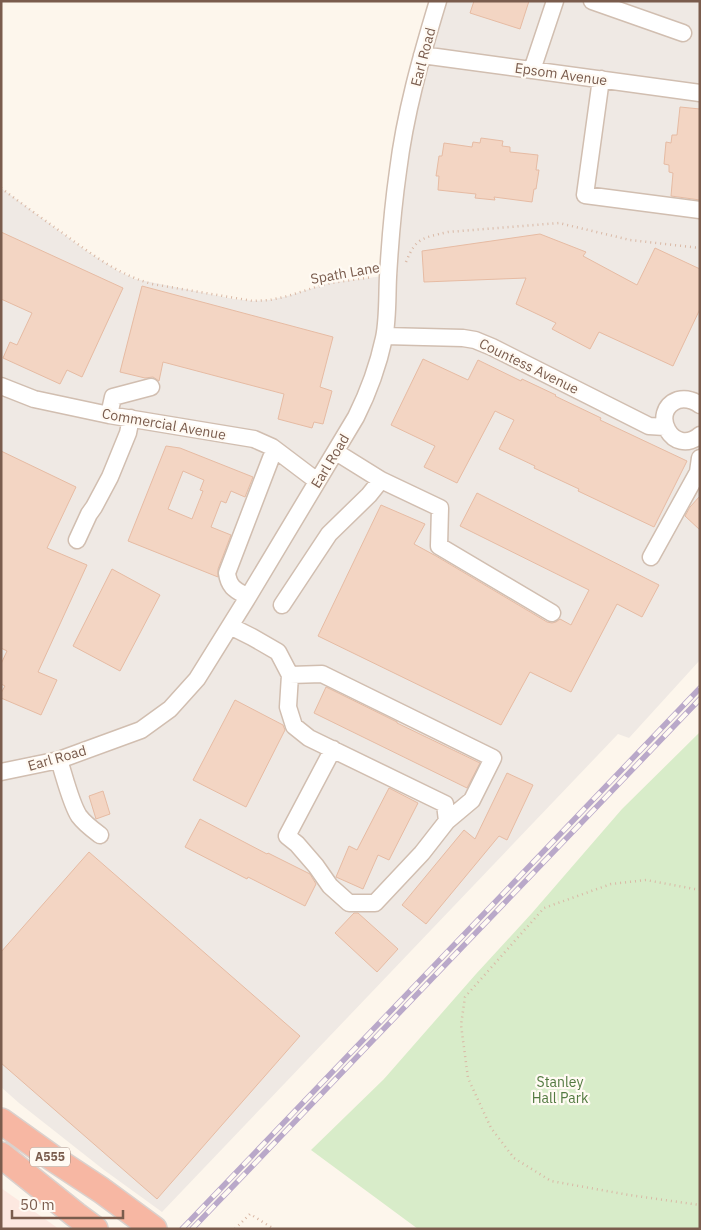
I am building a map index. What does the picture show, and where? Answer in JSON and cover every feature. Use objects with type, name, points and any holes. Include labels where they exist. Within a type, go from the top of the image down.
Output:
[{"type":"highway","points":[[1,1103],[107,1195]]},
{"type":"highway","name":"A555","points":[[1,1121],[154,1229]]},
{"type":"highway","name":"A555","points":[[1,1155],[87,1223]]},
{"type":"highway","points":[[1,1163],[87,1223]]},
{"type":"street","name":"Earl Road","points":[[1,772],[59,760],[142,730],[170,709],[197,679],[356,417],[376,369],[384,336],[398,170],[408,112],[438,1]]},
{"type":"street","points":[[532,70],[555,1]]},
{"type":"street","points":[[592,1],[683,33]]},
{"type":"street","name":"Epsom Avenue","points":[[422,55],[700,93]]},
{"type":"street","points":[[601,80],[585,195],[700,210]]},
{"type":"street","name":"Countess Avenue","points":[[384,336],[475,340],[649,426],[665,427]]},
{"type":"street","name":"Commercial Avenue","points":[[1,386],[34,399],[109,415],[254,439],[276,450],[318,481]]},
{"type":"street","points":[[109,415],[112,397],[151,388]]},
{"type":"street","points":[[651,557],[698,472],[700,457],[696,437],[685,441],[679,440],[668,433],[665,427],[665,413],[669,406],[681,399],[695,401],[700,405]]},
{"type":"street","points":[[78,540],[89,514],[110,477],[128,433],[131,418]]},
{"type":"street","points":[[248,597],[234,589],[228,581],[227,573],[271,458],[276,450]]},
{"type":"street","points":[[336,452],[381,480],[440,508],[439,546],[552,613]]},
{"type":"street","points":[[282,605],[329,534],[369,495],[381,480]]},
{"type":"street","points":[[230,626],[278,652],[290,675],[288,707],[294,726],[309,738],[444,804],[447,821]]},
{"type":"street","points":[[290,675],[322,674],[493,758],[472,800],[447,821],[422,853],[375,903],[349,903],[330,886],[304,851],[287,836],[333,749]]},
{"type":"street","points":[[59,760],[70,796],[78,814],[88,826],[100,835]]},
{"type":"path","name":"Spath Lane","points":[[1,188],[118,272],[152,284],[253,301],[279,298],[331,283],[402,273],[411,249],[417,241],[448,232],[559,222],[630,240],[700,248]]},
{"type":"path","points":[[700,890],[646,880],[611,884],[544,908],[465,997],[461,1025],[468,1078],[491,1128],[514,1158],[550,1181],[700,1205]]},
{"type":"path","points":[[235,1229],[250,1214],[274,1229]]},
{"type":"shaded area","points":[[438,1],[700,1],[700,660],[629,738],[618,734],[162,1212],[104,1170],[1,1087],[1,188],[85,250],[118,271],[135,279],[234,299],[253,301],[288,296],[331,283],[398,274],[390,245],[398,170]]},
{"type":"shaded area","points":[[1,1188],[59,1229],[1,1229]]},
{"type":"green space","name":"Stanley Hall Park","points":[[700,732],[700,1229],[418,1229],[311,1150],[384,1079],[622,809]]},
{"type":"building","points":[[474,1],[529,1],[520,29],[470,13]]},
{"type":"building","points":[[680,107],[700,109],[700,200],[671,196],[673,173],[669,172],[669,165],[664,164],[666,142],[671,143],[672,135],[677,135]]},
{"type":"building","points":[[481,138],[503,141],[502,146],[510,147],[510,152],[538,155],[536,170],[539,170],[532,202],[494,197],[495,200],[475,198],[476,194],[438,190],[439,176],[436,176],[439,156],[442,156],[444,143],[472,147],[473,142],[480,143]]},
{"type":"building","points":[[1,232],[123,288],[82,377],[67,370],[60,384],[3,358],[10,342],[17,345],[32,313],[1,299]]},
{"type":"building","points":[[540,234],[586,252],[583,256],[637,285],[655,248],[700,269],[700,309],[673,366],[599,332],[590,349],[552,329],[556,323],[516,304],[526,278],[424,282],[422,251]]},
{"type":"building","points":[[142,286],[333,337],[320,387],[332,391],[323,424],[314,422],[312,428],[278,419],[284,394],[163,362],[159,381],[153,377],[145,378],[120,372]]},
{"type":"building","points":[[423,359],[468,380],[478,360],[521,381],[522,379],[556,395],[601,418],[600,420],[687,461],[654,527],[578,491],[579,489],[499,449],[514,420],[495,411],[457,483],[424,467],[435,446],[391,425]]},
{"type":"building","points":[[166,446],[180,448],[253,477],[245,497],[231,491],[226,503],[221,501],[211,527],[231,535],[218,569],[218,577],[128,541]],"holes":[[[183,471],[204,480],[200,490],[203,491],[192,519],[168,509]]]},
{"type":"building","points":[[1,451],[76,487],[47,548],[87,565],[38,672],[57,680],[41,715],[1,698],[1,693],[5,686],[1,684],[1,664],[7,651],[1,648]]},
{"type":"building","points":[[477,493],[659,585],[642,617],[617,604],[571,692],[530,672],[501,725],[318,636],[381,505],[425,524],[414,544],[547,622],[552,623],[560,619],[571,625],[589,590],[460,526]]},
{"type":"building","points":[[700,496],[700,530],[685,516]]},
{"type":"building","points":[[112,569],[160,595],[120,671],[73,646]]},
{"type":"building","points":[[326,687],[480,763],[467,788],[314,713]]},
{"type":"building","points":[[235,700],[283,725],[285,730],[246,807],[193,780]]},
{"type":"building","points":[[507,773],[533,785],[507,840],[499,836],[426,924],[402,905],[464,830],[475,839]]},
{"type":"building","points":[[389,788],[418,803],[389,860],[378,855],[363,889],[336,877],[349,846],[357,850]]},
{"type":"building","points":[[103,791],[110,814],[96,819],[89,796]]},
{"type":"building","points":[[200,819],[310,874],[316,884],[305,906],[185,847]]},
{"type":"building","points":[[89,852],[300,1036],[157,1199],[1,1063],[1,952]]},
{"type":"building","points":[[354,913],[358,913],[398,949],[377,972],[335,933]]},
{"type":"railway","points":[[182,1229],[700,688]]},
{"type":"railway","points":[[192,1229],[700,699]]}]
